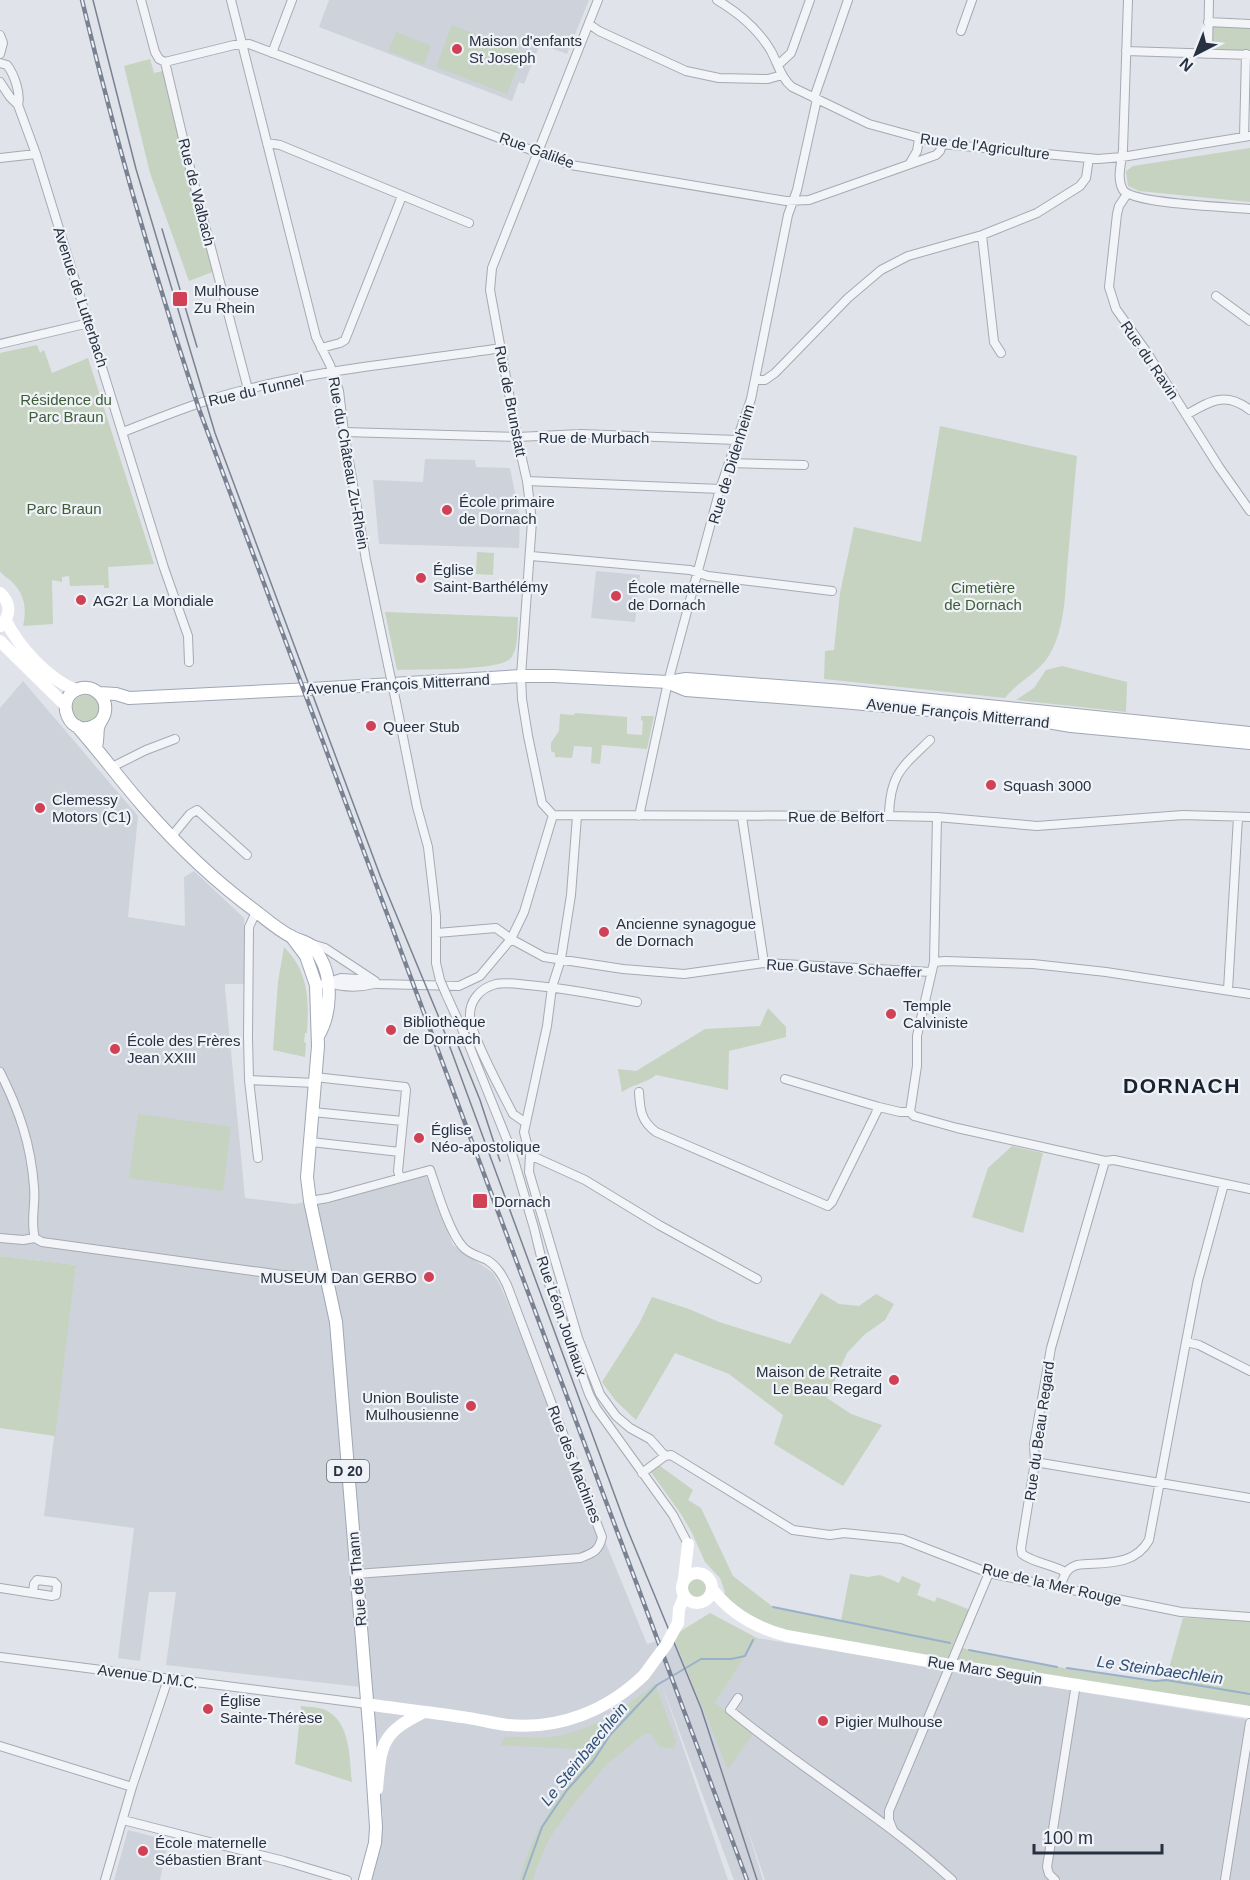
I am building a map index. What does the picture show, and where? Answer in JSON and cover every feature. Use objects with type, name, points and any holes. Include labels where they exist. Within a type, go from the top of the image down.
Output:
[{"type":"main road","points":[[0,593],[9,608],[3,624],[56,680],[76,690]]},
{"type":"main road","points":[[0,641],[55,693],[65,705],[68,718],[96,747],[145,808],[198,862],[256,912],[291,936],[309,942],[320,956],[326,969],[322,984]]},
{"type":"main road","name":"Avenue François Mitterrand","points":[[99,693],[116,694],[129,698],[522,676],[668,682],[686,679],[843,691],[1250,733]]},
{"type":"main road","name":"Avenue François Mitterrand","points":[[668,682],[686,690],[1030,719],[1071,726],[1250,743]]},
{"type":"main road","points":[[65,705],[76,690],[88,688],[99,693],[103,698],[103,716],[96,747]]},
{"type":"main road","name":"Avenue François Mitterrand","points":[[103,716],[129,698]]},
{"type":"main road","points":[[77,726],[90,728],[103,716]]},
{"type":"main road","points":[[291,936],[322,984]]},
{"type":"main road","name":"Rue de Thann","points":[[322,984],[316,1023],[318,1036],[308,1177],[310,1201],[336,1322],[376,1811],[375,1843],[365,1880]]},
{"type":"main road","points":[[688,1544],[681,1588],[687,1601],[699,1604]]},
{"type":"main road","name":"Rue Léon Jouhaux","points":[[688,1544],[702,1574]]},
{"type":"main road","points":[[367,1704],[506,1725],[554,1724],[579,1717],[627,1691],[644,1675],[666,1645],[678,1623],[709,1598],[712,1589],[709,1580],[702,1574],[692,1574],[684,1579]]},
{"type":"main road","name":"Rue Marc Seguin","points":[[712,1589],[726,1606],[763,1628],[787,1636],[950,1665],[1250,1712]]},
{"type":"main road","points":[[678,1623],[679,1609],[684,1597]]},
{"type":"main road","name":"Rue Marc Seguin","points":[[699,1604],[726,1606]]},
{"type":"main road","points":[[376,1811],[380,1758],[387,1739],[401,1723],[424,1713]]},
{"type":"street","name":"Rue de Walbach","points":[[141,0],[155,54],[165,62],[191,172],[248,388]]},
{"type":"street","name":"Rue du Château Zu-Rhein","points":[[231,0],[311,317],[339,391],[366,560],[417,807],[428,847],[437,933]]},
{"type":"street","points":[[272,53],[292,0]]},
{"type":"street","name":"Rue de Brunstatt","points":[[553,815],[542,803],[522,699],[532,521],[527,481],[490,290],[492,268],[598,0]]},
{"type":"street","points":[[589,24],[599,31],[686,71],[719,78],[768,79],[782,75],[759,34],[746,20],[717,0]]},
{"type":"street","points":[[778,65],[791,53],[810,0]]},
{"type":"street","name":"Rue de Didenheim","points":[[639,816],[668,682],[720,489],[755,381],[788,215],[794,202],[815,98],[848,0]]},
{"type":"street","points":[[960,0],[971,2],[961,31]]},
{"type":"street","points":[[1128,0],[1120,172],[1125,191],[1146,200],[1250,209]]},
{"type":"street","points":[[1208,54],[1209,0]]},
{"type":"street","points":[[1208,22],[1250,24]]},
{"type":"street","points":[[0,34],[3,43],[0,54]]},
{"type":"street","name":"Rue Galilée","points":[[242,45],[249,44],[572,165],[794,202],[809,200],[936,155],[942,144]]},
{"type":"street","points":[[165,62],[242,45]]},
{"type":"street","points":[[1126,51],[1248,55],[1247,136]]},
{"type":"street","name":"Avenue de Lutterbach","points":[[0,63],[7,64],[10,69],[20,97],[18,105]]},
{"type":"street","name":"Rue de l'Agriculture","points":[[782,75],[790,85],[870,124],[942,144],[1089,158],[1122,157],[1247,136]]},
{"type":"street","name":"Avenue de Lutterbach","points":[[0,82],[18,105],[36,154],[164,568],[188,636],[189,662]]},
{"type":"street","points":[[910,163],[919,139]]},
{"type":"street","points":[[267,143],[280,145],[469,223]]},
{"type":"street","points":[[0,158],[36,154]]},
{"type":"street","points":[[755,381],[765,380],[775,373],[848,298],[881,270],[908,256],[982,235],[1037,213],[1072,192],[1086,178],[1089,158]]},
{"type":"street","name":"Rue du Ravin","points":[[1125,191],[1117,214],[1109,287],[1116,309],[1250,511]]},
{"type":"street","points":[[321,348],[343,342],[347,336],[402,196]]},
{"type":"street","points":[[982,235],[994,342],[1001,353]]},
{"type":"street","points":[[1216,297],[1250,321]]},
{"type":"street","points":[[0,344],[89,323]]},
{"type":"street","name":"Rue du Tunnel","points":[[123,432],[182,409],[248,388],[333,372],[501,348]]},
{"type":"street","points":[[1186,415],[1219,398],[1241,403],[1250,410]]},
{"type":"street","name":"Rue de Murbach","points":[[344,432],[517,437],[581,434],[736,440]]},
{"type":"street","points":[[729,463],[804,465]]},
{"type":"street","points":[[527,481],[720,489]]},
{"type":"street","points":[[531,556],[690,570],[708,576],[832,591]]},
{"type":"street","points":[[112,767],[146,750],[175,740]]},
{"type":"street","points":[[889,816],[890,794],[894,780],[902,767],[930,740]]},
{"type":"street","points":[[172,836],[190,814],[197,810],[247,855]]},
{"type":"street","points":[[322,984],[341,978],[378,984],[451,986],[467,983],[488,968],[511,939],[524,912],[553,815]]},
{"type":"street","name":"Rue de Belfort","points":[[553,815],[937,817],[1037,826],[1183,815],[1250,817]]},
{"type":"street","name":"Rue de la Mer Rouge","points":[[577,816],[571,895],[561,959],[552,987],[547,1026],[524,1132],[530,1155],[529,1172],[578,1338],[598,1390],[616,1416],[630,1428],[650,1439],[665,1456],[671,1455],[680,1460],[793,1530],[830,1535],[844,1533],[902,1539],[989,1573],[1181,1612],[1250,1617]]},
{"type":"street","points":[[1228,990],[1238,816]]},
{"type":"street","points":[[742,817],[764,963]]},
{"type":"street","points":[[910,1112],[917,1066],[917,1036],[934,962],[937,817]]},
{"type":"street","points":[[256,912],[249,927],[248,1037],[249,1080],[258,1158]]},
{"type":"street","points":[[437,933],[496,928],[511,939]]},
{"type":"street","name":"Rue Léon Jouhaux","points":[[437,933],[436,963],[440,981],[468,1040],[505,1132],[521,1179],[545,1273],[589,1394],[596,1408],[673,1515],[688,1544]]},
{"type":"street","name":"Rue Gustave Schaeffer","points":[[511,939],[544,957],[623,969],[684,974],[764,963],[931,972]]},
{"type":"street","points":[[309,942],[325,948],[378,984]]},
{"type":"street","points":[[934,962],[1033,964],[1106,972],[1250,994]]},
{"type":"street","points":[[526,1123],[515,1117],[472,1027],[470,1010],[480,992],[497,984],[552,987],[637,1002]]},
{"type":"street","points":[[0,1072],[24,1124],[33,1173],[35,1238]]},
{"type":"street","points":[[785,1079],[879,1107],[910,1112],[914,1116],[957,1128],[1105,1161],[1114,1160],[1250,1189]]},
{"type":"street","points":[[249,1080],[315,1080],[405,1087],[400,1178],[310,1201]]},
{"type":"street","points":[[639,1092],[641,1114],[647,1125],[656,1132],[828,1206],[879,1107]]},
{"type":"street","points":[[313,1112],[402,1121]]},
{"type":"street","points":[[311,1142],[400,1152]]},
{"type":"street","points":[[530,1155],[585,1180],[659,1225],[758,1279]]},
{"type":"street","name":"Rue du Beau Regard","points":[[1065,1572],[1054,1565],[1028,1558],[1022,1554],[1021,1548],[1035,1462],[1034,1444],[1051,1348],[1105,1161]]},
{"type":"street","name":"Rue des Machines","points":[[356,1574],[580,1558],[599,1548],[602,1537],[501,1274],[491,1263],[461,1246],[430,1170],[400,1178]]},
{"type":"street","points":[[1060,1588],[1065,1572],[1077,1564],[1125,1561],[1136,1557],[1144,1550],[1149,1540],[1198,1280],[1224,1184]]},
{"type":"street","points":[[0,1238],[23,1240],[35,1238],[42,1242],[116,1253],[282,1275],[327,1277]]},
{"type":"street","points":[[1186,1342],[1199,1345],[1244,1370],[1250,1371]]},
{"type":"street","points":[[642,1473],[665,1456]]},
{"type":"street","points":[[1035,1462],[1250,1498]]},
{"type":"street","points":[[893,1831],[889,1811],[989,1573]]},
{"type":"street","points":[[0,1588],[33,1593]]},
{"type":"street","name":"Avenue D.M.C.","points":[[0,1657],[367,1704]]},
{"type":"street","points":[[105,1880],[132,1787],[168,1679]]},
{"type":"street","points":[[1055,1880],[1049,1874],[1047,1867],[1076,1684]]},
{"type":"street","points":[[738,1698],[730,1710],[752,1729],[893,1831],[952,1880]]},
{"type":"street","points":[[1225,1880],[1250,1723]]},
{"type":"street","points":[[0,1746],[132,1787]]},
{"type":"street","points":[[870,1814],[882,1814],[889,1811]]},
{"type":"street","points":[[123,1820],[284,1861],[346,1880]]},
{"type":"shaded area","name":"Maison d'enfants St Joseph","points":[[329,0],[589,0],[567,54],[540,44],[524,84],[519,82],[512,101],[319,27]]},
{"type":"shaded area","name":"École primaire de Dornach","points":[[425,459],[475,460],[476,467],[510,468],[520,518],[519,548],[379,544],[373,480],[423,482]]},
{"type":"shaded area","name":"École maternelle de Dornach","points":[[596,571],[640,575],[635,622],[591,618]]},
{"type":"shaded area","points":[[23,681],[138,816],[128,917],[185,926],[184,877],[194,871],[244,918],[244,984],[225,984],[225,988],[245,1198],[295,1204],[425,1174],[453,1245],[493,1273],[501,1287],[647,1644],[673,1636],[685,1663],[715,1703],[757,1638],[1250,1720],[1250,1880],[765,1880],[744,1818],[763,1880],[734,1880],[661,1682],[728,1880],[372,1880],[383,1815],[361,1687],[166,1665],[176,1592],[149,1592],[140,1661],[118,1658],[134,1528],[44,1516],[76,1265],[0,1256],[0,708]]},
{"type":"shaded area","name":"École maternelle Sébastien Brant","points":[[128,1830],[159,1838],[158,1842],[167,1845],[160,1880],[114,1880]]},
{"type":"green space","points":[[1213,24],[1250,26],[1250,51],[1212,49]]},
{"type":"green space","points":[[452,25],[523,53],[507,94],[436,67]]},
{"type":"green space","points":[[396,32],[431,46],[424,65],[388,51]]},
{"type":"green space","points":[[150,59],[154,73],[163,71],[215,271],[189,281],[150,173],[124,66]]},
{"type":"green space","points":[[1250,148],[1250,202],[1139,191],[1128,186],[1126,171],[1133,166]]},
{"type":"green space","points":[[37,345],[40,353],[44,350],[52,373],[88,358],[154,564],[108,567],[109,588],[104,588],[104,585],[70,586],[69,576],[62,577],[62,582],[52,580],[53,624],[23,626],[25,608],[22,596],[16,586],[0,571],[0,353]]},
{"type":"green space","name":"Cimetière de Dornach","points":[[940,426],[1077,456],[1065,596],[1058,634],[1048,657],[1005,698],[824,679],[825,651],[834,650],[840,593],[854,527],[921,542]]},
{"type":"green space","points":[[477,552],[494,553],[493,575],[476,574]]},
{"type":"green space","points":[[385,612],[518,617],[515,650],[510,659],[490,666],[397,670]]},
{"type":"green space","points":[[1062,666],[1127,682],[1126,712],[1016,700],[1034,688],[1046,670]]},
{"type":"green space","points":[[86,695],[96,699],[100,709],[96,719],[86,723],[76,719],[72,709],[76,699]]},
{"type":"green space","points":[[575,713],[627,717],[627,734],[642,735],[641,716],[654,716],[647,749],[602,745],[600,764],[591,763],[592,747],[574,746],[572,758],[555,757],[555,753],[551,751],[551,743],[559,731],[560,714],[574,715]]},
{"type":"green space","points":[[284,947],[298,966],[306,987],[308,1009],[307,1033],[305,1033],[304,1042],[306,1043],[305,1057],[273,1050],[278,982]]},
{"type":"green space","points":[[768,1008],[786,1027],[786,1037],[729,1051],[728,1090],[656,1075],[622,1092],[618,1069],[636,1071],[705,1029],[760,1026]]},
{"type":"green space","points":[[138,1114],[231,1127],[223,1191],[129,1178]]},
{"type":"green space","points":[[1012,1146],[1043,1153],[1023,1233],[972,1217],[988,1168]]},
{"type":"green space","points":[[0,1256],[76,1265],[55,1436],[0,1428]]},
{"type":"green space","points":[[821,1293],[839,1304],[859,1306],[876,1294],[894,1304],[885,1320],[864,1335],[847,1353],[827,1398],[851,1414],[882,1425],[843,1486],[774,1444],[783,1415],[729,1374],[675,1353],[636,1420],[615,1400],[602,1382],[639,1324],[652,1297],[719,1322],[790,1344]]},
{"type":"green space","points":[[656,1463],[693,1490],[688,1500],[701,1508],[733,1576],[773,1607],[841,1621],[850,1574],[868,1577],[880,1575],[899,1583],[902,1576],[921,1584],[917,1595],[935,1602],[937,1597],[973,1611],[958,1646],[1080,1671],[1155,1681],[1166,1679],[1183,1618],[1250,1620],[1250,1712],[787,1636],[720,1600],[725,1592],[720,1578],[705,1562],[681,1514],[648,1468]]},
{"type":"green space","points":[[697,1578],[705,1581],[708,1589],[705,1597],[697,1600],[689,1597],[686,1589],[689,1581]]},
{"type":"green space","points":[[710,1613],[757,1638],[715,1703],[753,1734],[728,1769],[673,1636]]},
{"type":"green space","points":[[655,1684],[676,1741],[674,1749],[660,1747],[650,1733],[644,1734],[606,1765],[569,1810],[549,1839],[533,1880],[520,1880],[540,1827],[593,1750],[500,1745],[505,1737],[552,1737],[581,1730],[620,1710]]},
{"type":"green space","points":[[301,1706],[326,1710],[341,1725],[348,1743],[352,1782],[295,1764]]},
{"type":"waterway","name":"Le Steinbaechlein","points":[[773,1607],[950,1643]]},
{"type":"waterway","name":"Le Steinbaechlein","points":[[523,1880],[542,1827],[567,1790],[593,1761],[610,1735],[657,1685],[701,1659],[731,1659],[745,1656],[753,1640]]},
{"type":"waterway","name":"Le Steinbaechlein","points":[[969,1650],[1057,1667]]},
{"type":"waterway","name":"Le Steinbaechlein","points":[[1067,1668],[1155,1681],[1166,1680],[1250,1694]]},
{"type":"tram line","points":[[93,0],[136,169],[215,433],[381,878],[440,1020],[626,1526],[701,1708],[757,1880]]},
{"type":"tram line","points":[[162,229],[197,347]]},
{"type":"tram line","points":[[457,1043],[480,1100],[500,1161]]},
{"type":"railway","points":[[82,0],[136,206],[199,409],[747,1880]]},
{"type":"place","name":"Maison d'enfants St Joseph","points":[[457,49]]},
{"type":"place","name":"Mulhouse Zu Rhein","points":[[180,299]]},
{"type":"place","name":"École primaire de Dornach","points":[[447,510]]},
{"type":"place","name":"Église Saint-Barthélémy","points":[[421,578]]},
{"type":"place","name":"École maternelle de Dornach","points":[[616,596]]},
{"type":"place","name":"AG2r La Mondiale","points":[[81,600]]},
{"type":"place","name":"Queer Stub","points":[[371,726]]},
{"type":"place","name":"Squash 3000","points":[[991,785]]},
{"type":"place","name":"Clemessy Motors (C1)","points":[[40,808]]},
{"type":"place","name":"Ancienne synagogue de Dornach","points":[[604,932]]},
{"type":"place","name":"Temple Calviniste","points":[[891,1014]]},
{"type":"place","name":"Bibliothèque de Dornach","points":[[391,1030]]},
{"type":"place","name":"École des Frères Jean XXIII","points":[[115,1049]]},
{"type":"place","name":"Église Néo-apostolique","points":[[419,1138]]},
{"type":"place","name":"Dornach","points":[[480,1201]]},
{"type":"place","name":"MUSEUM Dan GERBO","points":[[429,1277]]},
{"type":"place","name":"Maison de Retraite Le Beau Regard","points":[[894,1380]]},
{"type":"place","name":"Union Bouliste Mulhousienne","points":[[471,1406]]},
{"type":"place","name":"Église Sainte-Thérèse","points":[[208,1709]]},
{"type":"place","name":"Pigier Mulhouse","points":[[823,1721]]},
{"type":"place","name":"École maternelle Sébastien Brant","points":[[143,1851]]},
{"type":"district","name":"DORNACH","points":[[1182,1085]]},
{"type":"park label","name":"Résidence du Parc Braun","points":[[66,408]]},
{"type":"park label","name":"Parc Braun","points":[[64,508]]}]
